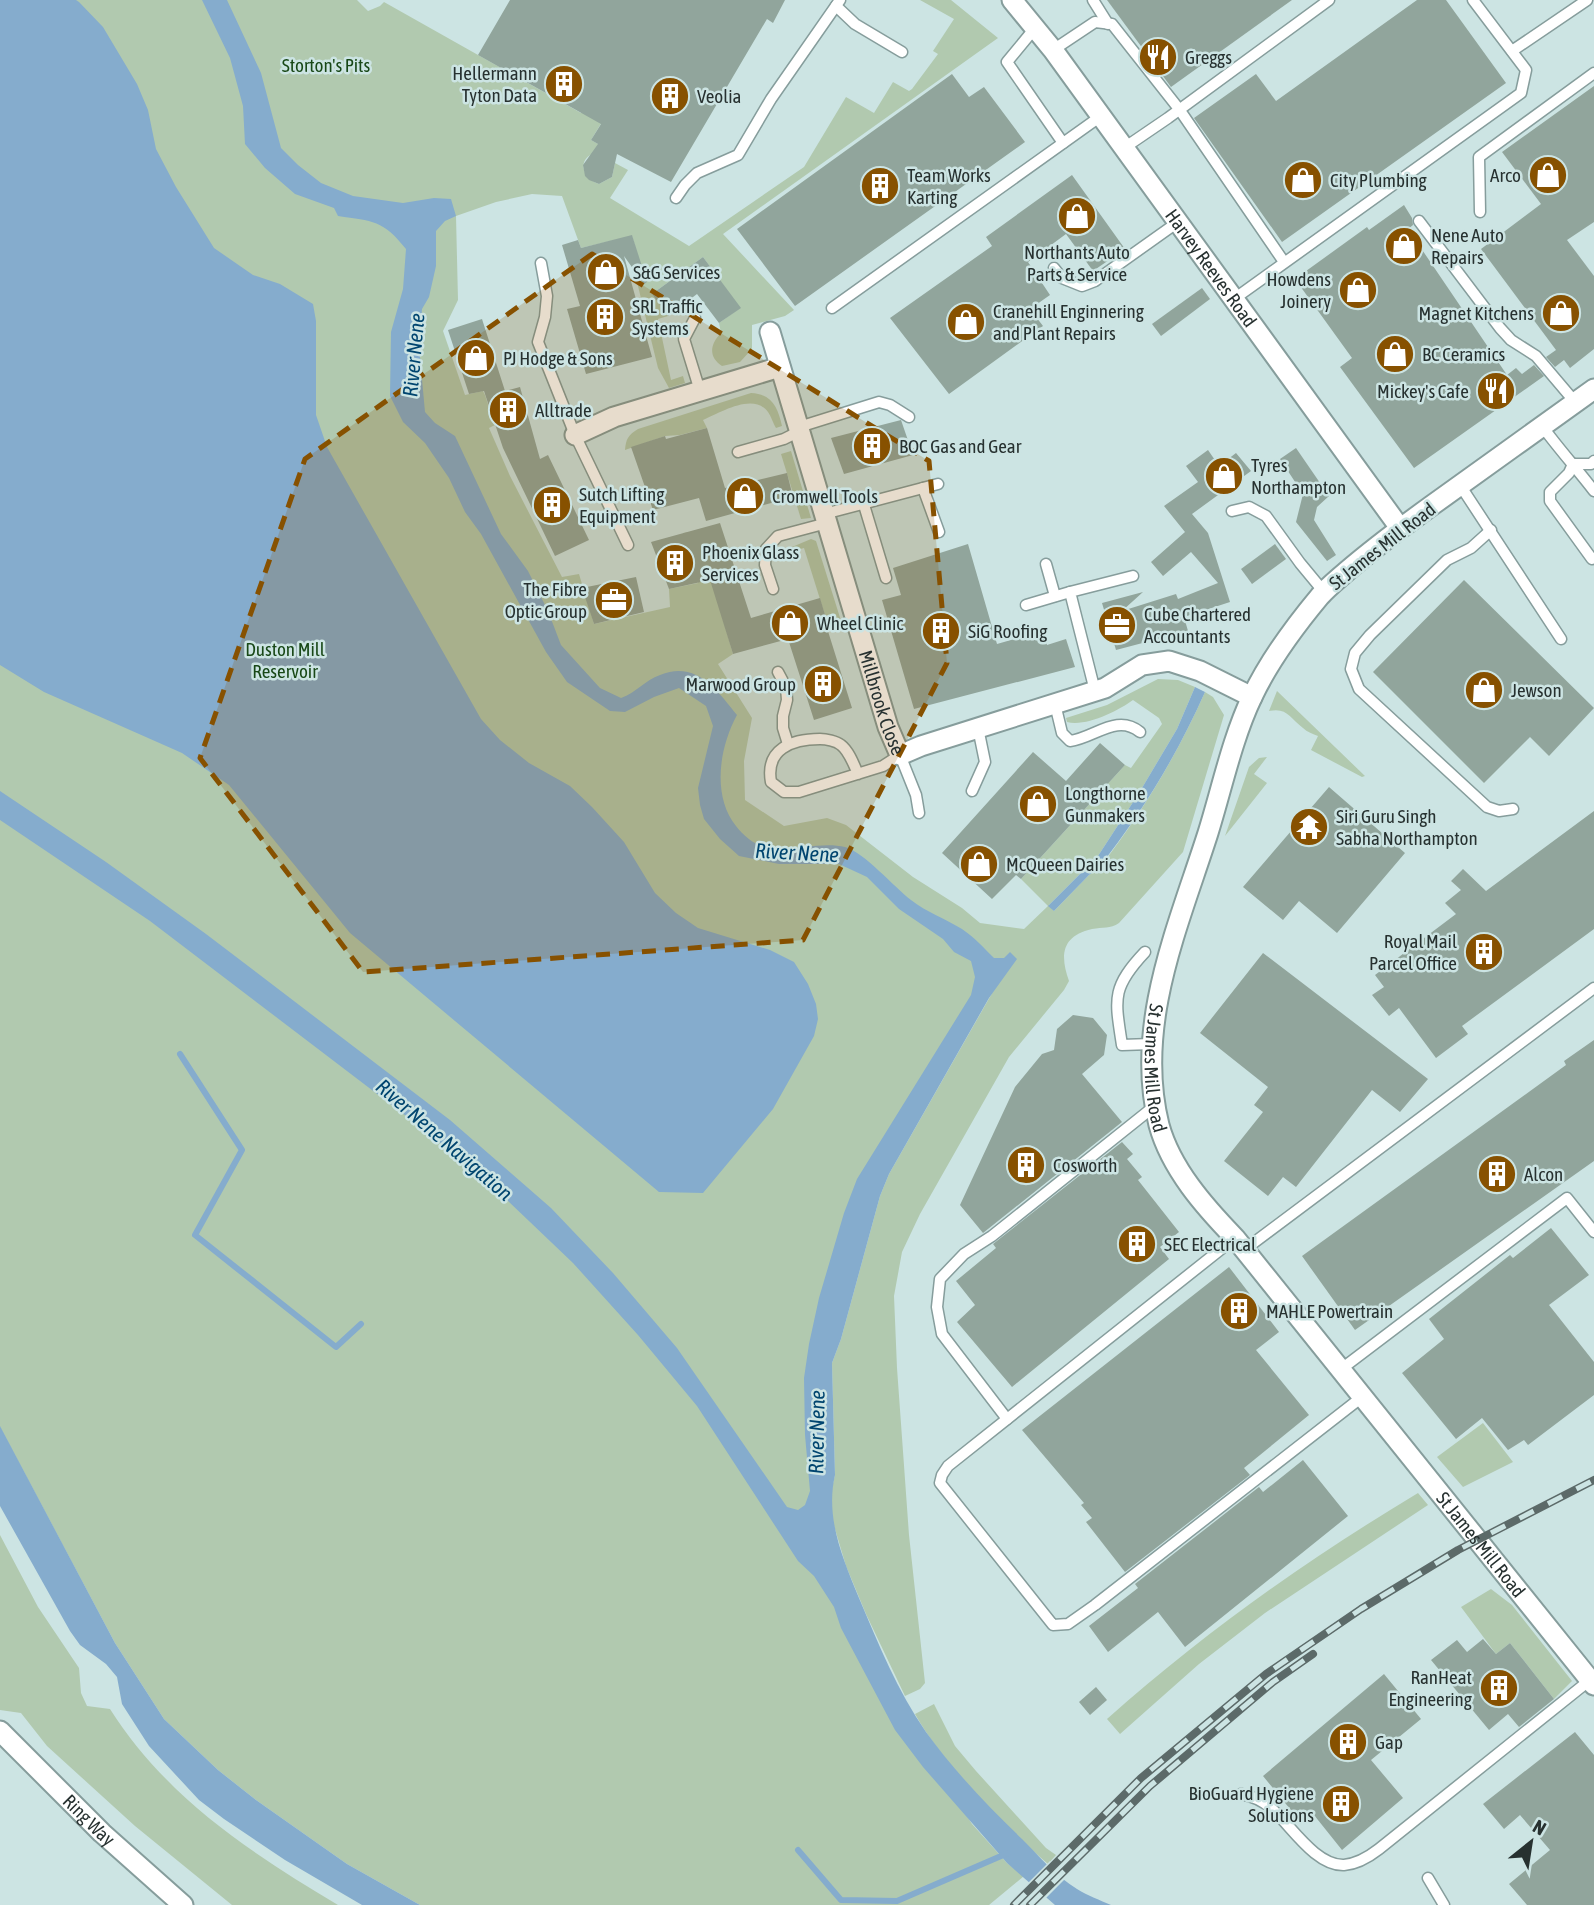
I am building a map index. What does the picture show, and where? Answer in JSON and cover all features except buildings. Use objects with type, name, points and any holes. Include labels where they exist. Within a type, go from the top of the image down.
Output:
[{"type":"street","name":"Harvey Reeves Road","points":[[1016,5],[1053,50],[1400,528]]},
{"type":"street","name":"Millbrook Close","points":[[770,332],[888,727],[900,755],[1105,688],[1142,665],[1169,661],[1200,671],[1252,697]]},
{"type":"street","points":[[575,435],[614,417],[780,367]]},
{"type":"street","name":"St James Mill Road","points":[[1592,1682],[1240,1244],[1211,1214],[1177,1167],[1160,1127],[1152,1080],[1151,1044],[1166,967],[1234,749],[1252,697],[1282,647],[1324,592],[1400,528],[1594,389]]},
{"type":"street","name":"Ring Way","points":[[0,1731],[171,1901]]},
{"type":"lane","points":[[1093,0],[1108,24]]},
{"type":"lane","points":[[1124,148],[1329,0]]},
{"type":"lane","points":[[1234,299],[1521,93],[1526,70],[1473,0]]},
{"type":"lane","points":[[1512,51],[1587,0]]},
{"type":"lane","points":[[676,198],[697,173],[738,155],[771,99],[838,3],[855,24],[902,52]]},
{"type":"lane","points":[[1053,50],[1095,22],[1112,24],[1179,109],[1284,262]]},
{"type":"lane","points":[[1036,27],[1007,62],[1063,143]]},
{"type":"lane","points":[[1480,212],[1479,157],[1594,73]]},
{"type":"lane","points":[[832,308],[1101,116]]},
{"type":"lane","points":[[1419,221],[1500,328],[1511,340],[1536,356],[1575,402]]},
{"type":"lane","points":[[1054,268],[1062,278],[1082,286],[1088,284],[1178,222]]},
{"type":"lane","points":[[541,263],[547,296],[538,342],[575,435],[628,545]]},
{"type":"lane","points":[[695,318],[684,339],[700,391]]},
{"type":"lane","points":[[738,452],[784,439],[799,429],[879,402],[890,405],[909,417]]},
{"type":"lane","points":[[1542,426],[1563,456],[1573,464],[1594,491]]},
{"type":"lane","points":[[1573,464],[1591,464],[1594,461]]},
{"type":"lane","points":[[1573,464],[1569,474],[1549,492],[1550,501],[1592,559]]},
{"type":"lane","points":[[773,589],[765,565],[766,548],[778,536],[864,505],[939,484]]},
{"type":"lane","points":[[1460,485],[1561,639]]},
{"type":"lane","points":[[923,488],[939,532]]},
{"type":"lane","points":[[864,505],[886,579]]},
{"type":"lane","points":[[1232,511],[1249,507],[1266,516],[1324,592]]},
{"type":"lane","points":[[1491,530],[1471,548],[1447,560],[1411,593],[1355,653],[1351,669],[1359,689],[1487,807],[1499,811],[1513,809]]},
{"type":"lane","points":[[1046,564],[1055,596]]},
{"type":"lane","points":[[1026,605],[1133,576]]},
{"type":"lane","points":[[1070,592],[1095,691]]},
{"type":"lane","points":[[778,672],[786,687],[788,700],[783,716],[783,728],[788,744]]},
{"type":"lane","points":[[1055,704],[1062,733],[1070,741],[1121,723],[1132,725],[1140,732]]},
{"type":"lane","points":[[972,791],[985,762],[978,728]]},
{"type":"lane","points":[[858,774],[842,745],[827,739],[788,744],[776,754],[769,772],[771,782],[784,792],[799,792],[858,774],[883,766],[900,755],[916,795],[919,813]]},
{"type":"lane","points":[[1145,953],[1119,985],[1117,1011],[1122,1045],[1151,1044]]},
{"type":"lane","points":[[1362,1397],[1068,1624],[1053,1625],[940,1483],[948,1466],[1007,1419],[1240,1244],[1594,988]]},
{"type":"lane","points":[[1007,1419],[942,1334],[937,1307],[940,1279],[964,1254],[992,1236],[1156,1105]]},
{"type":"lane","points":[[1340,1370],[1567,1198],[1594,1232]]},
{"type":"lane","points":[[1241,1794],[1255,1797],[1270,1807],[1313,1852],[1331,1862],[1344,1865],[1379,1849],[1592,1682]]},
{"type":"lane","points":[[1428,1878],[1444,1905]]},
{"type":"highlighted area","points":[[592,254],[929,461],[947,663],[803,940],[363,972],[200,758],[305,459]]},
{"type":"green space","name":"Storton's Pits","points":[[0,0],[357,0],[368,11],[384,2],[581,113],[676,0],[591,140],[609,150],[587,157],[583,166],[586,175],[599,184],[612,177],[615,163],[628,170],[610,198],[689,246],[804,167],[846,97],[874,113],[893,82],[909,91],[912,89],[938,54],[933,51],[954,19],[920,0],[951,0],[998,38],[723,234],[794,310],[785,316],[752,325],[752,349],[740,362],[722,366],[714,359],[713,346],[721,333],[719,323],[740,308],[703,257],[652,294],[668,316],[658,319],[671,380],[683,376],[685,383],[669,388],[658,368],[637,282],[645,280],[632,236],[581,248],[562,196],[532,194],[496,202],[456,216],[458,300],[443,331],[465,395],[483,391],[495,425],[489,428],[510,476],[562,577],[579,574],[594,624],[670,607],[669,589],[698,583],[683,533],[697,531],[733,654],[718,664],[752,718],[744,761],[745,800],[784,826],[827,818],[846,825],[913,877],[962,908],[980,923],[1024,929],[1048,906],[1021,879],[1125,765],[1131,768],[1162,724],[1159,718],[1133,700],[1092,720],[1075,723],[1067,722],[1066,718],[1107,705],[1158,679],[1178,680],[1195,687],[1177,729],[1139,793],[1098,856],[1049,905],[1054,911],[1100,867],[1130,826],[1171,761],[1205,692],[1213,697],[1224,715],[1183,852],[1119,923],[1082,932],[1069,942],[1064,963],[1069,981],[1009,1057],[920,1214],[902,1252],[894,1296],[897,1368],[909,1535],[925,1683],[920,1689],[905,1696],[846,1566],[832,1519],[831,1492],[835,1475],[832,1363],[880,1196],[889,1174],[995,988],[878,1168],[827,1326],[817,1544],[881,1680],[972,1824],[1007,1863],[1024,1876],[989,1905],[420,1905],[347,1864],[256,1800],[218,1770],[164,1719],[115,1643],[0,1427]]},
{"type":"green space","points":[[751,393],[764,396],[773,403],[782,426],[776,428],[762,406],[745,404],[703,420],[707,428],[665,436],[625,450],[628,438],[638,429]]},
{"type":"green space","points":[[791,451],[811,518],[801,519],[781,454]]},
{"type":"green space","points":[[811,539],[816,541],[842,624],[829,628],[804,548],[793,551],[792,547]]},
{"type":"green space","points":[[1277,691],[1365,776],[1362,777],[1311,750],[1318,736],[1306,731],[1288,714],[1269,711]]},
{"type":"green space","points":[[1267,757],[1254,774],[1267,783],[1225,836],[1249,767],[1259,758]]},
{"type":"green space","points":[[1483,1423],[1513,1462],[1463,1487],[1437,1457]]},
{"type":"green space","points":[[1418,1493],[1428,1505],[1265,1613],[1199,1664],[1120,1734],[1107,1719],[1181,1657],[1257,1599]]},
{"type":"green space","points":[[0,1535],[38,1607],[79,1668],[81,1693],[87,1706],[110,1709],[132,1741],[183,1796],[242,1843],[338,1905],[232,1905],[135,1826],[47,1746],[21,1713],[0,1710]]},
{"type":"green space","points":[[1491,1589],[1512,1605],[1572,1681],[1554,1699],[1510,1643],[1496,1654],[1461,1607]]},
{"type":"green space","points":[[934,1704],[955,1746],[1046,1848],[1056,1855],[1048,1864],[976,1794],[927,1734],[915,1714]]},
{"type":"water","name":"Duston Mill Reservoir","points":[[0,0],[79,2],[103,27],[137,84],[148,110],[156,149],[214,248],[253,275],[280,284],[313,304],[316,321],[316,415],[327,447],[481,719],[500,740],[529,763],[570,786],[592,807],[624,842],[655,893],[676,913],[698,928],[770,950],[794,962],[808,984],[816,1004],[818,1019],[814,1036],[773,1109],[703,1193],[659,1192],[350,933],[229,785],[182,753],[44,692],[0,665]]},
{"type":"water","points":[[202,0],[227,0],[261,73],[281,148],[298,165],[321,183],[353,196],[403,203],[434,198],[451,199],[456,216],[445,221],[436,231],[436,266],[429,297],[422,309],[419,346],[425,412],[435,423],[455,436],[501,534],[528,571],[561,645],[600,688],[621,698],[655,677],[673,671],[695,674],[722,696],[737,715],[722,757],[721,786],[724,801],[736,826],[753,842],[776,848],[836,845],[853,850],[911,900],[962,929],[994,958],[1004,958],[1010,952],[1017,959],[989,998],[889,1174],[880,1196],[832,1363],[835,1475],[832,1507],[837,1538],[859,1598],[898,1684],[926,1732],[972,1788],[1055,1872],[1081,1891],[1111,1905],[1055,1905],[1007,1863],[923,1767],[895,1730],[841,1628],[834,1607],[814,1576],[798,1561],[697,1406],[573,1263],[507,1200],[431,1135],[150,921],[0,820],[0,791],[106,862],[206,934],[450,1120],[551,1208],[613,1273],[677,1348],[787,1507],[798,1510],[805,1505],[810,1491],[804,1378],[819,1298],[844,1213],[857,1179],[971,995],[975,977],[971,961],[954,952],[943,939],[899,909],[867,877],[839,864],[779,864],[739,856],[720,839],[704,819],[698,788],[713,726],[706,706],[679,688],[625,712],[610,711],[567,682],[546,652],[481,534],[465,512],[449,478],[425,443],[403,422],[390,396],[391,332],[403,289],[406,249],[384,227],[360,219],[338,216],[334,208],[295,194],[265,168],[245,144],[243,106],[230,58]]},
{"type":"water","points":[[1195,687],[1205,692],[1183,738],[1144,805],[1099,867],[1054,911],[1048,906],[1098,856],[1139,793],[1177,729]]},
{"type":"water","points":[[0,1426],[115,1643],[164,1719],[218,1770],[256,1800],[347,1864],[420,1905],[362,1905],[285,1860],[199,1800],[149,1746],[122,1704],[117,1677],[106,1664],[80,1645],[70,1631],[0,1506]]},
{"type":"pier","points":[[1050,1861],[1067,1877],[1044,1900],[1027,1884]]},
{"type":"waterway","points":[[180,1054],[242,1150],[195,1235],[336,1347],[361,1324]]},
{"type":"waterway","points":[[798,1850],[841,1900],[897,1901],[1008,1853]]},
{"type":"railway","points":[[1014,1905],[1141,1778],[1266,1674],[1361,1609],[1458,1550],[1594,1480]]},
{"type":"railway","points":[[1030,1905],[1150,1786],[1273,1682],[1313,1654]]},
{"type":"place","name":"Greggs","points":[[1158,57]]},
{"type":"place","name":"Hellermann Tyton Data","points":[[564,84]]},
{"type":"place","name":"Veolia","points":[[670,96]]},
{"type":"place","name":"Arco","points":[[1548,175]]},
{"type":"place","name":"City Plumbing","points":[[1303,180]]},
{"type":"place","name":"Team Works Karting","points":[[880,186]]},
{"type":"place","name":"Northants Auto Parts & Service","points":[[1077,216]]},
{"type":"place","name":"Nene Auto Repairs","points":[[1404,246]]},
{"type":"place","name":"S&G Services","points":[[606,272]]},
{"type":"place","name":"Howdens Joinery","points":[[1358,290]]},
{"type":"place","name":"Magnet Kitchens","points":[[1561,313]]},
{"type":"place","name":"SRL Traffic Systems","points":[[605,317]]},
{"type":"place","name":"Cranehill Enginnering and Plant Repairs","points":[[966,322]]},
{"type":"place","name":"BC Ceramics","points":[[1395,354]]},
{"type":"place","name":"PJ Hodge & Sons","points":[[476,358]]},
{"type":"place","name":"Mickey's Cafe","points":[[1496,391]]},
{"type":"place","name":"Alltrade","points":[[508,410]]},
{"type":"place","name":"BOC Gas and Gear","points":[[872,446]]},
{"type":"place","name":"Tyres Northampton","points":[[1224,476]]},
{"type":"place","name":"Cromwell Tools","points":[[745,496]]},
{"type":"place","name":"Sutch Lifting Equipment","points":[[552,505]]},
{"type":"place","name":"Phoenix Glass Services","points":[[675,563]]},
{"type":"place","name":"The Fibre Optic Group","points":[[614,600]]},
{"type":"place","name":"Wheel Clinic","points":[[790,623]]},
{"type":"place","name":"Cube Chartered Accountants","points":[[1117,625]]},
{"type":"place","name":"SiG Roofing","points":[[941,631]]},
{"type":"place","name":"Marwood Group","points":[[823,684]]},
{"type":"place","name":"Jewson","points":[[1484,690]]},
{"type":"place","name":"Longthorne Gunmakers","points":[[1038,804]]},
{"type":"place","name":"Siri Guru Singh Sabha Northampton","points":[[1309,827]]},
{"type":"place","name":"McQueen Dairies","points":[[979,864]]},
{"type":"place","name":"Royal Mail Parcel Office","points":[[1484,952]]},
{"type":"place","name":"Cosworth","points":[[1026,1165]]},
{"type":"place","name":"Alcon","points":[[1497,1174]]},
{"type":"place","name":"SEC Electrical","points":[[1137,1244]]},
{"type":"place","name":"MAHLE Powertrain","points":[[1239,1311]]},
{"type":"place","name":"RanHeat Engineering","points":[[1499,1688]]},
{"type":"place","name":"Gap","points":[[1348,1742]]},
{"type":"place","name":"BioGuard Hygiene Solutions","points":[[1341,1804]]},
{"type":"water label","name":"River Nene","points":[[414,355]]},
{"type":"water label","name":"River Nene","points":[[797,853]]},
{"type":"water label","name":"River Nene Navigation","points":[[444,1140]]},
{"type":"water label","name":"River Nene","points":[[817,1432]]}]
